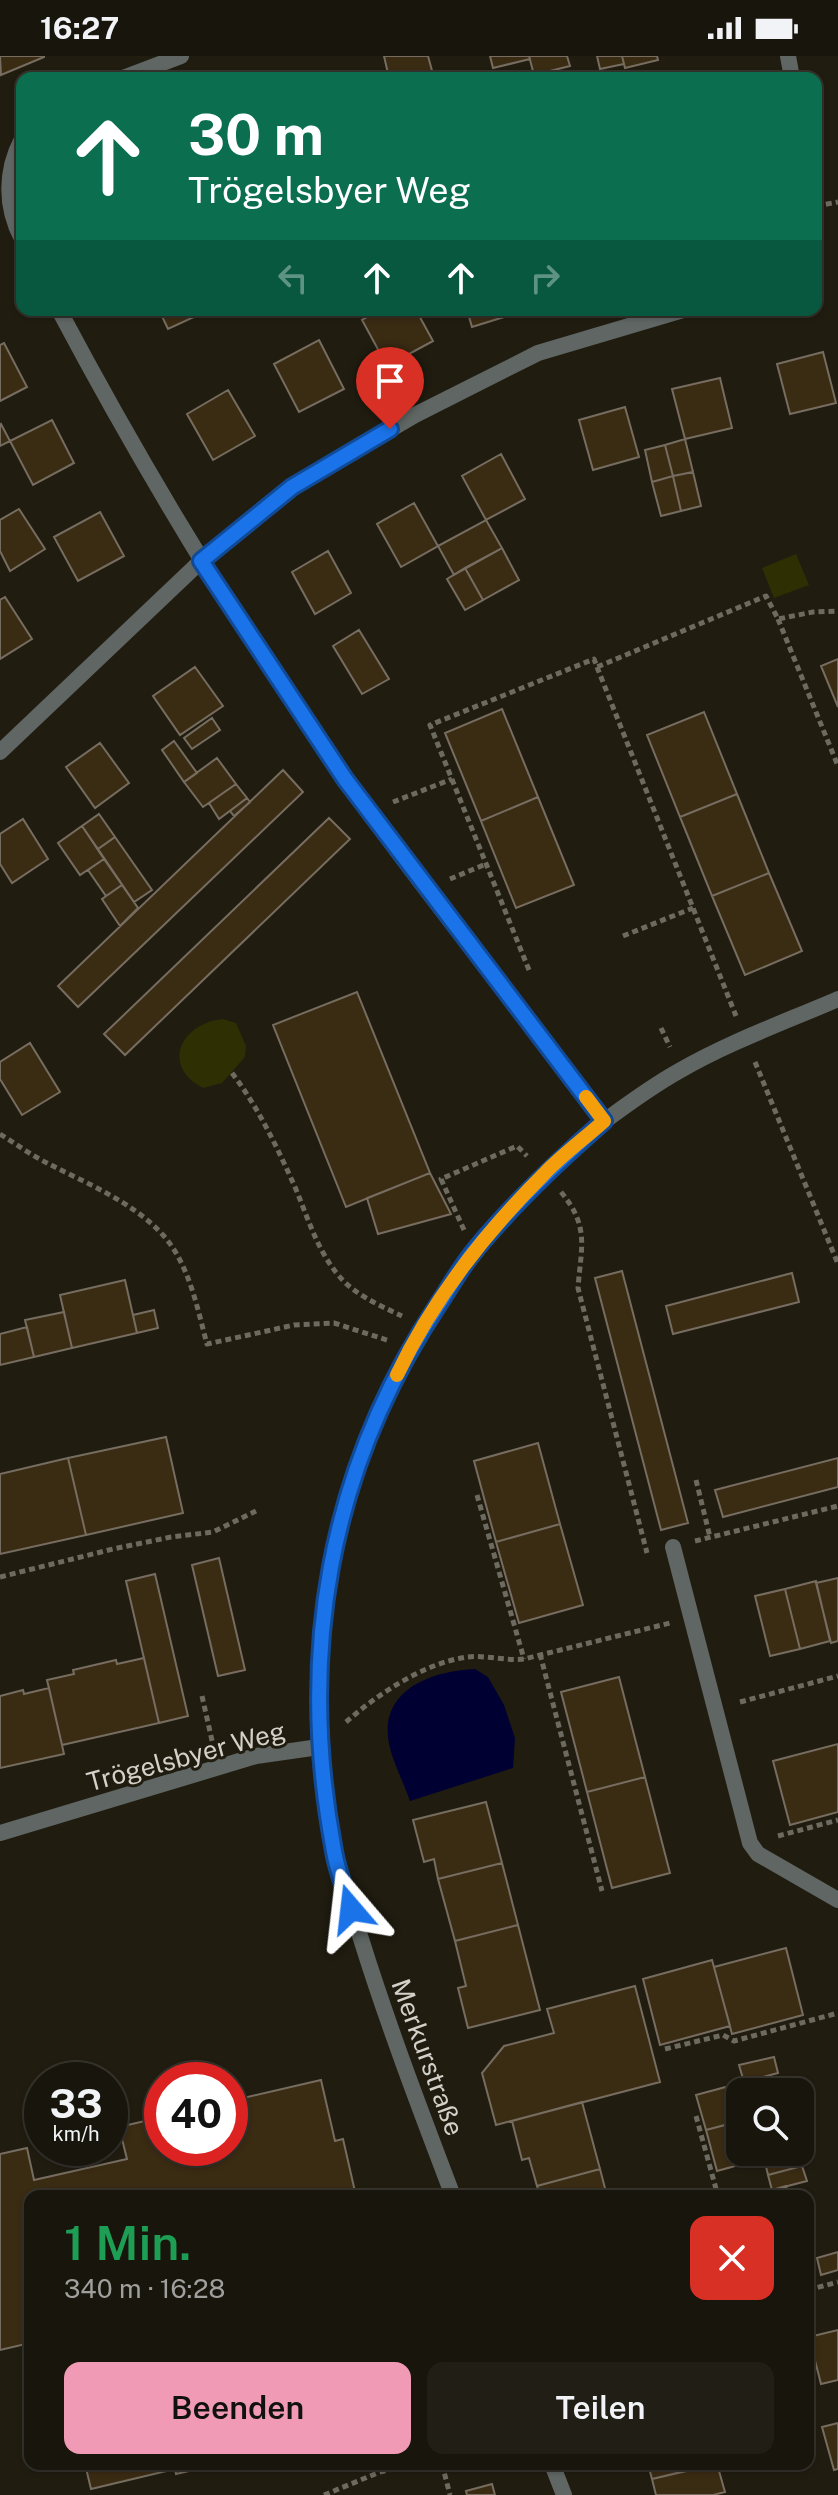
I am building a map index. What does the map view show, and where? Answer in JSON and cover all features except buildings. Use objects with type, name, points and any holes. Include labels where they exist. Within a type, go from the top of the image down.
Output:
[{"type":"street","points":[[139,72],[181,56]]},
{"type":"street","points":[[16,152],[8,183],[16,224]]},
{"type":"street","points":[[62,316],[201,561],[369,812],[604,1121]]},
{"type":"street","points":[[0,752],[201,561],[292,487],[415,415],[538,353],[663,316]]},
{"type":"street","name":"Trögelsbyer Weg","points":[[0,1833],[256,1756],[319,1747],[320,1644],[335,1538],[371,1428],[410,1347],[473,1252],[544,1173],[604,1121],[680,1070],[838,999]]},
{"type":"street","points":[[673,1547],[750,1843],[758,1854],[838,1900]]},
{"type":"street","name":"Merkurstraße","points":[[319,1747],[334,1854],[395,2047],[451,2190]]},
{"type":"street","points":[[554,2470],[564,2495]]},
{"type":"path","points":[[597,667],[766,596],[838,766]]},
{"type":"path","points":[[778,619],[838,611]]},
{"type":"path","points":[[529,970],[430,725],[594,659],[838,1264]]},
{"type":"path","points":[[369,812],[452,779]]},
{"type":"path","points":[[427,889],[486,864]]},
{"type":"path","points":[[623,936],[693,908]]},
{"type":"path","points":[[232,1073],[253,1102],[319,1248],[340,1278],[363,1297],[424,1326]]},
{"type":"path","points":[[0,1134],[43,1161],[98,1189],[163,1235],[194,1296],[207,1344],[294,1325],[334,1323],[410,1347]]},
{"type":"path","points":[[473,1252],[441,1179],[517,1146],[574,1208],[583,1232],[578,1288],[646,1554],[838,1506]]},
{"type":"path","points":[[696,1480],[710,1537]]},
{"type":"path","points":[[477,1495],[524,1659]]},
{"type":"path","points":[[0,1577],[156,1540],[213,1532],[256,1511]]},
{"type":"path","points":[[319,1747],[371,1699],[449,1661],[471,1657],[524,1659],[692,1618]]},
{"type":"path","points":[[540,1654],[602,1891]]},
{"type":"path","points":[[716,1708],[838,1676]]},
{"type":"path","points":[[202,1696],[219,1768]]},
{"type":"path","points":[[750,1843],[838,1820]]},
{"type":"path","points":[[665,2049],[723,2035],[734,2041],[838,2013]]},
{"type":"path","points":[[696,2116],[716,2190]]},
{"type":"path","points":[[814,2288],[838,2282]]},
{"type":"path","points":[[324,2495],[389,2470]]},
{"type":"path","points":[[444,2470],[450,2495]]},
{"type":"shaded area","points":[[796,554],[809,585],[774,598],[762,568]]},
{"type":"shaded area","points":[[223,1019],[236,1023],[246,1046],[245,1057],[222,1083],[203,1088],[190,1079],[182,1068],[179,1058],[181,1047],[196,1028]]},
{"type":"shaded area","points":[[475,1669],[488,1677],[504,1705],[515,1738],[513,1768],[410,1801],[389,1744],[389,1719],[394,1705],[403,1694],[429,1678]]},
{"type":"slow traffic","points":[[397,1375],[410,1347],[473,1252],[544,1173],[604,1121],[586,1097]]},
{"type":"route","points":[[351,1909],[334,1854],[319,1747],[320,1644],[335,1538],[342,1512],[371,1428],[410,1347],[473,1252],[544,1173],[604,1121],[345,779],[201,561],[292,487],[390,429]]}]
